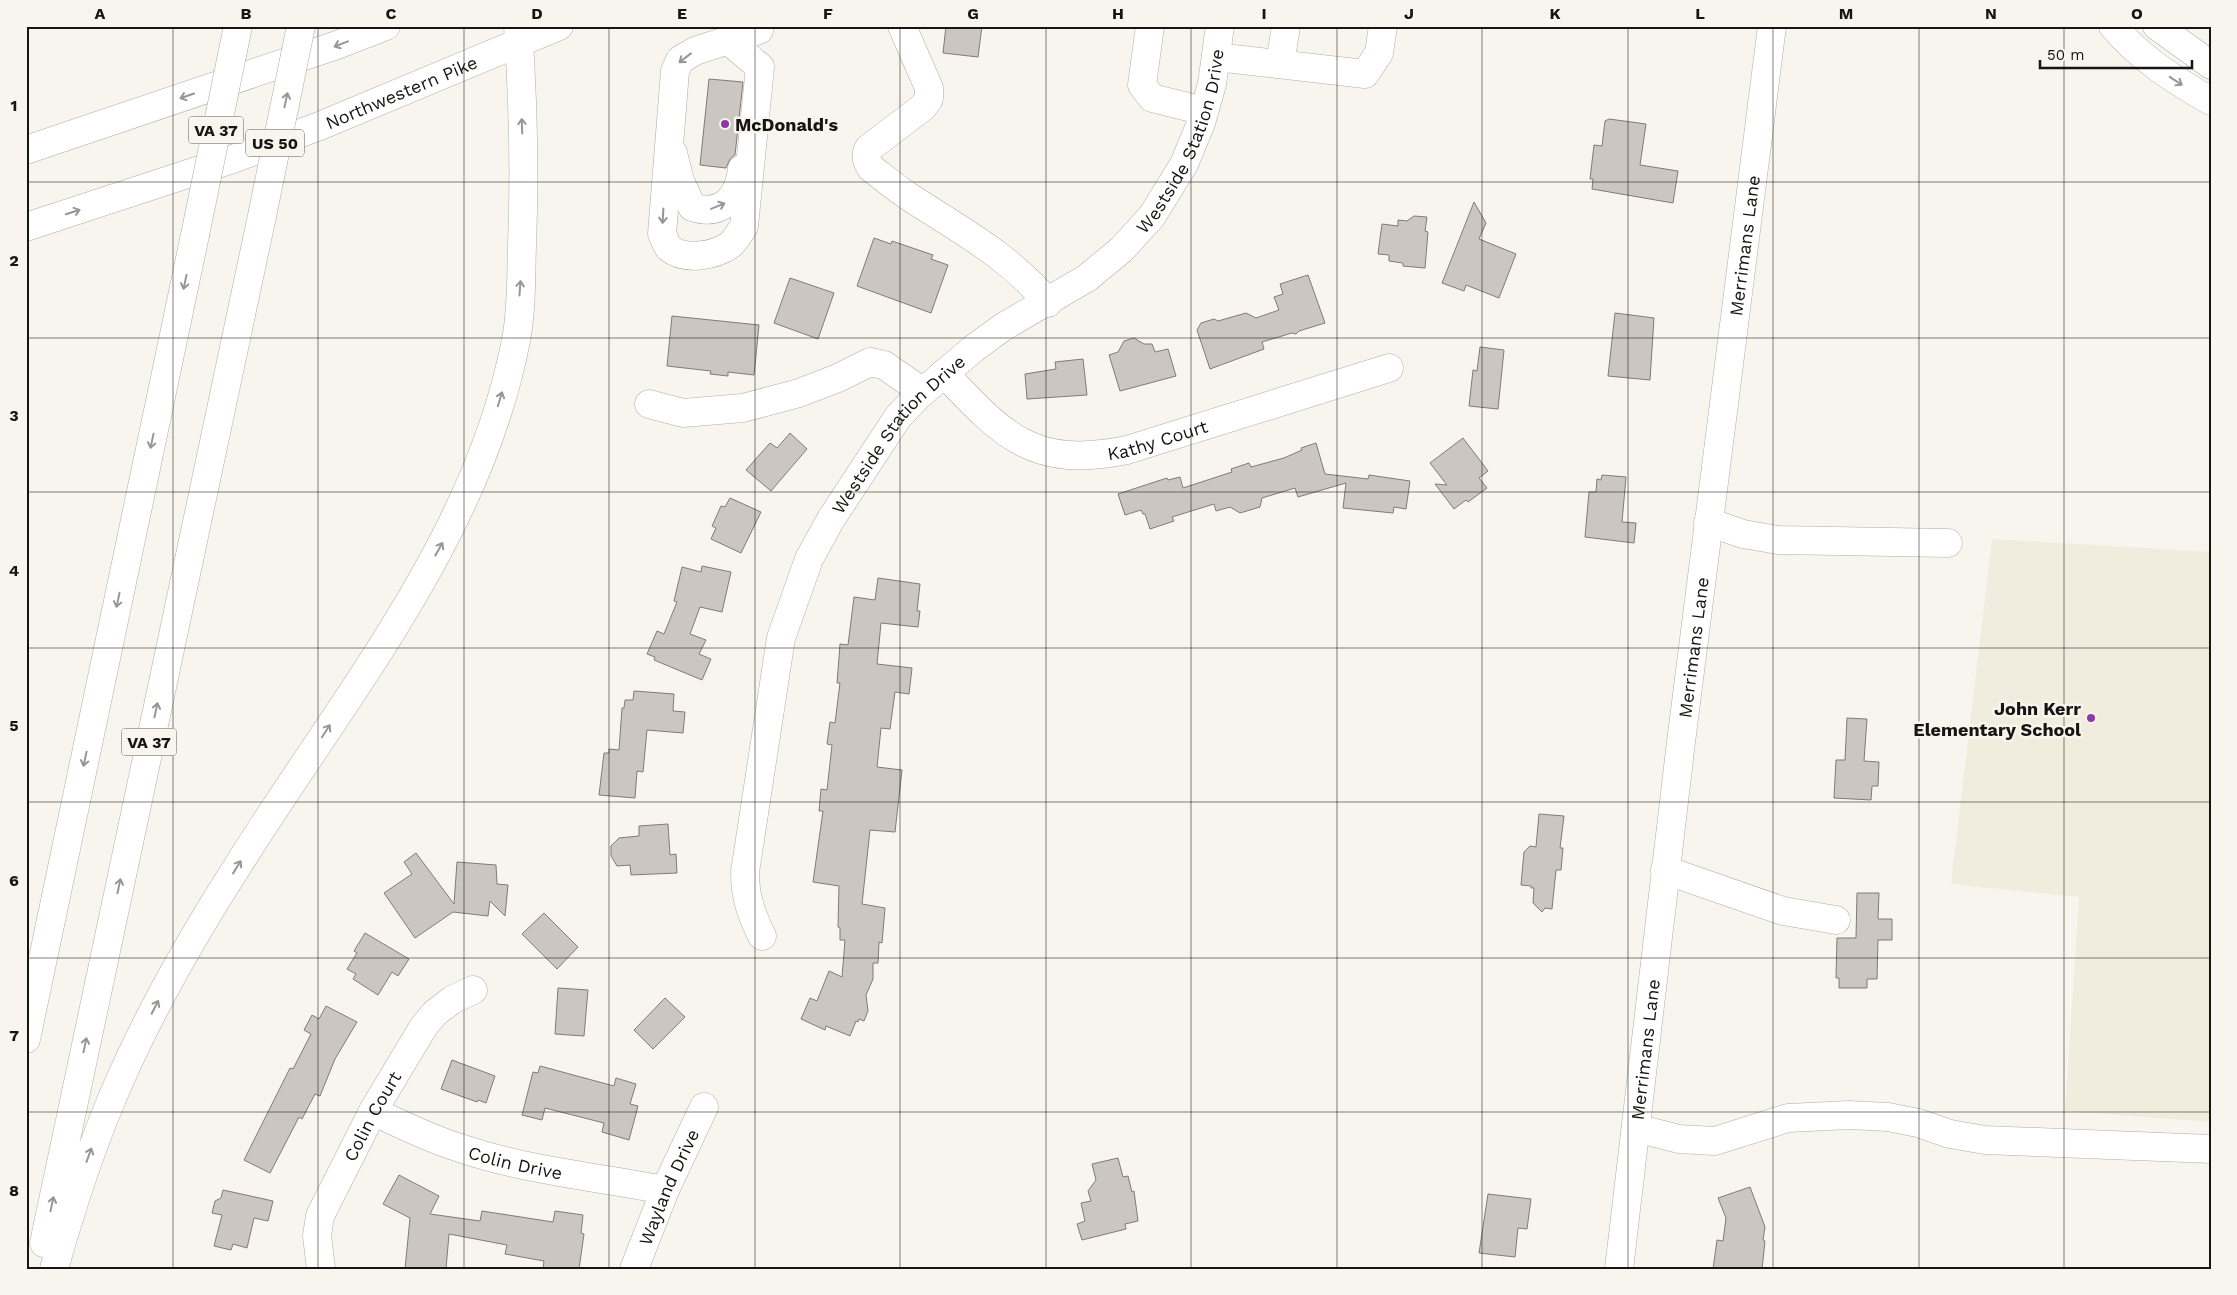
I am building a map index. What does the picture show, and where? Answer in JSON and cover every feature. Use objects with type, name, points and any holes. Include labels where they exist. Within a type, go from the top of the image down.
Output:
[{"type":"main road","name":"VA 37","points":[[26,1039],[238,26]]},
{"type":"main road","name":"VA 37","points":[[39,1269],[301,26]]},
{"type":"main road","points":[[26,150],[337,46],[386,26]]},
{"type":"main road","name":"US 50","points":[[519,35],[559,26]]},
{"type":"main road","points":[[902,26],[929,88],[929,98],[923,107],[869,148],[866,154],[867,162],[871,168],[909,197],[976,238],[1016,269],[1048,303]]},
{"type":"main road","points":[[1150,26],[1142,85],[1152,98],[1204,111]]},
{"type":"main road","name":"Westside Station Drive","points":[[762,936],[748,907],[745,872],[781,638],[809,559],[831,519],[898,417],[923,392],[944,373],[1004,327],[1088,278],[1122,249],[1152,216],[1184,164],[1204,111],[1212,84],[1220,26]]},
{"type":"main road","points":[[1280,64],[1286,26]]},
{"type":"main road","points":[[1216,57],[1365,74],[1379,53],[1383,26]]},
{"type":"main road","name":"Merrimans Lane","points":[[1619,1269],[1665,870],[1772,26]]},
{"type":"main road","points":[[2113,26],[2129,46],[2174,80],[2211,100]]},
{"type":"main road","points":[[2157,26],[2211,65]]},
{"type":"main road","points":[[758,28],[759,73],[744,226],[732,243],[721,250],[701,256],[679,254],[668,246],[662,234],[668,137],[675,70],[680,60],[695,51],[730,42],[758,28]]},
{"type":"main road","points":[[54,1269],[89,1156],[111,1099],[175,969],[237,866],[415,592],[443,542],[480,462],[507,378],[517,337],[524,204],[519,35]]},
{"type":"main road","name":"Northwestern Pike","points":[[26,227],[233,159],[322,125],[519,35]]},
{"type":"main road","points":[[730,42],[759,73]]},
{"type":"main road","points":[[668,137],[680,181],[692,206],[704,210],[720,207],[731,199],[737,191],[741,178],[750,91],[759,73]]},
{"type":"main road","points":[[649,404],[683,414],[743,408],[799,393],[838,378],[870,362],[884,366],[923,392]]},
{"type":"main road","name":"Kathy Court","points":[[944,373],[982,414],[1019,442],[1036,449],[1079,456],[1100,455],[1127,450],[1390,368]]},
{"type":"main road","points":[[1708,522],[1743,534],[1778,540],[1948,543]]},
{"type":"main road","points":[[1665,870],[1783,911],[1836,920]]},
{"type":"main road","name":"Colin Court","points":[[321,1269],[316,1236],[320,1216],[373,1111],[424,1026],[435,1013],[452,1000],[473,990]]},
{"type":"main road","name":"Wayland Drive","points":[[634,1269],[665,1190],[704,1107]]},
{"type":"main road","name":"Colin Drive","points":[[373,1111],[410,1129],[457,1148],[506,1161],[665,1190]]},
{"type":"main road","points":[[1636,1128],[1679,1139],[1715,1141],[1788,1118],[1849,1115],[1888,1117],[1950,1134],[1985,1140],[2211,1149]]},
{"type":"shaded area","name":"John Kerr Elementary School","points":[[1992,539],[2211,552],[2211,1122],[2065,1111],[2079,897],[1951,884]]},
{"type":"building","points":[[946,26],[982,26],[978,57],[943,53]]},
{"type":"building","name":"McDonald's","points":[[709,79],[743,82],[735,155],[730,159],[726,168],[700,165]]},
{"type":"building","points":[[1609,119],[1646,124],[1640,165],[1678,171],[1673,203],[1592,189],[1593,179],[1590,179],[1594,145],[1602,146],[1605,121]]},
{"type":"building","points":[[1474,202],[1486,223],[1479,239],[1516,254],[1499,298],[1466,285],[1464,291],[1442,283]]},
{"type":"building","points":[[1414,216],[1427,217],[1425,231],[1428,232],[1425,268],[1403,266],[1403,263],[1389,261],[1389,255],[1378,254],[1382,224],[1398,226],[1398,220],[1407,221]]},
{"type":"building","points":[[874,238],[891,244],[892,241],[933,255],[931,259],[948,265],[931,313],[857,286]]},
{"type":"building","points":[[1308,275],[1325,323],[1299,331],[1296,334],[1292,333],[1262,342],[1264,349],[1210,369],[1197,330],[1201,323],[1214,319],[1218,321],[1246,313],[1256,318],[1279,310],[1274,297],[1283,294],[1280,284]]},
{"type":"building","points":[[790,278],[834,293],[818,339],[774,323]]},
{"type":"building","points":[[1615,313],[1654,318],[1650,380],[1608,376]]},
{"type":"building","points":[[672,316],[759,325],[754,375],[728,372],[728,376],[710,374],[711,371],[667,366]]},
{"type":"building","points":[[1134,338],[1144,344],[1152,344],[1155,352],[1168,349],[1176,376],[1120,391],[1109,355],[1118,352],[1124,341]]},
{"type":"building","points":[[1480,347],[1504,350],[1498,409],[1469,406],[1473,370],[1477,371]]},
{"type":"building","points":[[1083,359],[1087,395],[1027,399],[1025,374],[1056,369],[1055,362]]},
{"type":"building","points":[[790,433],[807,449],[771,491],[746,470],[770,443],[777,448]]},
{"type":"building","points":[[1463,438],[1488,471],[1479,478],[1487,488],[1468,502],[1466,500],[1454,509],[1435,484],[1447,485],[1430,463]]},
{"type":"building","points":[[1316,443],[1325,474],[1368,479],[1369,475],[1410,481],[1406,509],[1394,507],[1393,513],[1343,508],[1346,483],[1298,497],[1295,488],[1262,498],[1260,507],[1240,513],[1230,507],[1216,511],[1214,504],[1172,517],[1174,521],[1150,529],[1145,514],[1141,510],[1125,515],[1118,494],[1167,478],[1168,480],[1180,477],[1183,488],[1232,472],[1231,469],[1249,463],[1251,467],[1284,458],[1302,450],[1301,448]]},
{"type":"building","points":[[1602,475],[1626,477],[1622,522],[1636,523],[1634,543],[1585,537],[1589,492],[1596,492],[1597,479],[1601,480]]},
{"type":"building","points":[[730,498],[761,512],[741,553],[711,539],[716,528],[712,526],[721,506],[725,507]]},
{"type":"building","points":[[702,566],[731,572],[722,612],[700,607],[690,634],[706,640],[699,654],[711,659],[702,680],[654,660],[655,657],[647,654],[657,631],[664,634],[677,602],[674,601],[682,567],[701,572]]},
{"type":"building","points":[[878,578],[920,584],[917,611],[920,611],[918,627],[881,623],[877,664],[912,668],[909,694],[895,692],[890,729],[881,728],[877,767],[902,770],[895,832],[870,830],[862,904],[885,908],[882,943],[879,942],[878,963],[873,963],[873,979],[866,995],[868,1011],[864,1021],[859,1019],[858,1022],[856,1021],[850,1036],[826,1026],[825,1030],[801,1019],[810,998],[817,1001],[829,971],[842,977],[845,940],[840,940],[840,928],[838,927],[839,886],[813,882],[823,811],[819,811],[821,789],[827,790],[832,745],[827,744],[830,722],[835,723],[840,683],[837,683],[840,644],[848,645],[854,597],[875,600]]},
{"type":"building","points":[[634,691],[674,694],[673,711],[685,712],[683,733],[647,730],[643,772],[637,771],[635,798],[599,795],[604,753],[609,753],[609,749],[619,750],[622,708],[624,708],[625,700],[633,700]]},
{"type":"building","points":[[1847,718],[1867,719],[1864,761],[1879,762],[1878,786],[1872,786],[1871,800],[1834,798],[1836,760],[1845,760]]},
{"type":"building","points":[[1539,814],[1564,816],[1560,848],[1563,848],[1561,870],[1556,870],[1552,909],[1545,908],[1542,912],[1533,903],[1534,888],[1521,885],[1524,852],[1530,846],[1536,847]]},
{"type":"building","points":[[668,824],[670,855],[676,854],[677,873],[631,875],[630,865],[617,866],[611,856],[611,846],[619,838],[639,836],[639,826]]},
{"type":"building","points":[[416,853],[454,904],[457,862],[496,865],[497,884],[508,885],[505,916],[490,901],[488,916],[453,912],[415,938],[384,893],[412,874],[404,862]]},
{"type":"building","points":[[1857,893],[1879,893],[1878,919],[1892,919],[1892,940],[1878,940],[1877,979],[1867,979],[1867,988],[1839,988],[1839,978],[1836,978],[1837,938],[1856,938]]},
{"type":"building","points":[[544,913],[578,947],[557,969],[522,934]]},
{"type":"building","points":[[365,933],[409,959],[398,976],[392,972],[378,995],[353,979],[356,974],[347,969],[357,953],[354,951]]},
{"type":"building","points":[[558,988],[588,990],[584,1036],[555,1034]]},
{"type":"building","points":[[665,998],[685,1017],[653,1049],[634,1030]]},
{"type":"building","points":[[326,1006],[357,1022],[335,1059],[320,1096],[315,1094],[302,1119],[299,1117],[270,1173],[244,1160],[290,1068],[293,1069],[311,1034],[304,1030],[312,1015],[319,1019]]},
{"type":"building","points":[[452,1060],[495,1076],[486,1103],[478,1100],[477,1102],[441,1089]]},
{"type":"building","points":[[540,1066],[614,1086],[616,1078],[636,1084],[630,1104],[638,1106],[629,1140],[602,1132],[604,1123],[545,1108],[542,1120],[522,1115],[533,1072],[538,1073]]},
{"type":"building","points":[[1118,1158],[1123,1177],[1128,1176],[1132,1192],[1134,1191],[1138,1221],[1125,1224],[1126,1229],[1082,1240],[1077,1224],[1085,1221],[1081,1203],[1091,1201],[1088,1191],[1096,1180],[1092,1164]]},
{"type":"building","points":[[399,1175],[439,1196],[430,1214],[480,1221],[482,1211],[553,1222],[555,1211],[583,1215],[581,1233],[584,1234],[579,1269],[543,1269],[544,1261],[505,1254],[507,1245],[449,1234],[446,1269],[405,1269],[410,1218],[383,1204]]},
{"type":"building","points":[[1750,1187],[1765,1227],[1762,1269],[1713,1269],[1717,1240],[1723,1241],[1726,1218],[1718,1198]]},
{"type":"building","points":[[223,1190],[273,1201],[268,1221],[254,1218],[247,1248],[233,1244],[231,1250],[214,1246],[222,1215],[212,1213],[215,1201],[221,1198]]},
{"type":"building","points":[[1488,1194],[1531,1199],[1527,1229],[1518,1228],[1515,1257],[1479,1253]]},
{"type":"place","name":"McDonald's","points":[[725,124]]},
{"type":"place","name":"John Kerr Elementary School","points":[[2091,718]]}]
